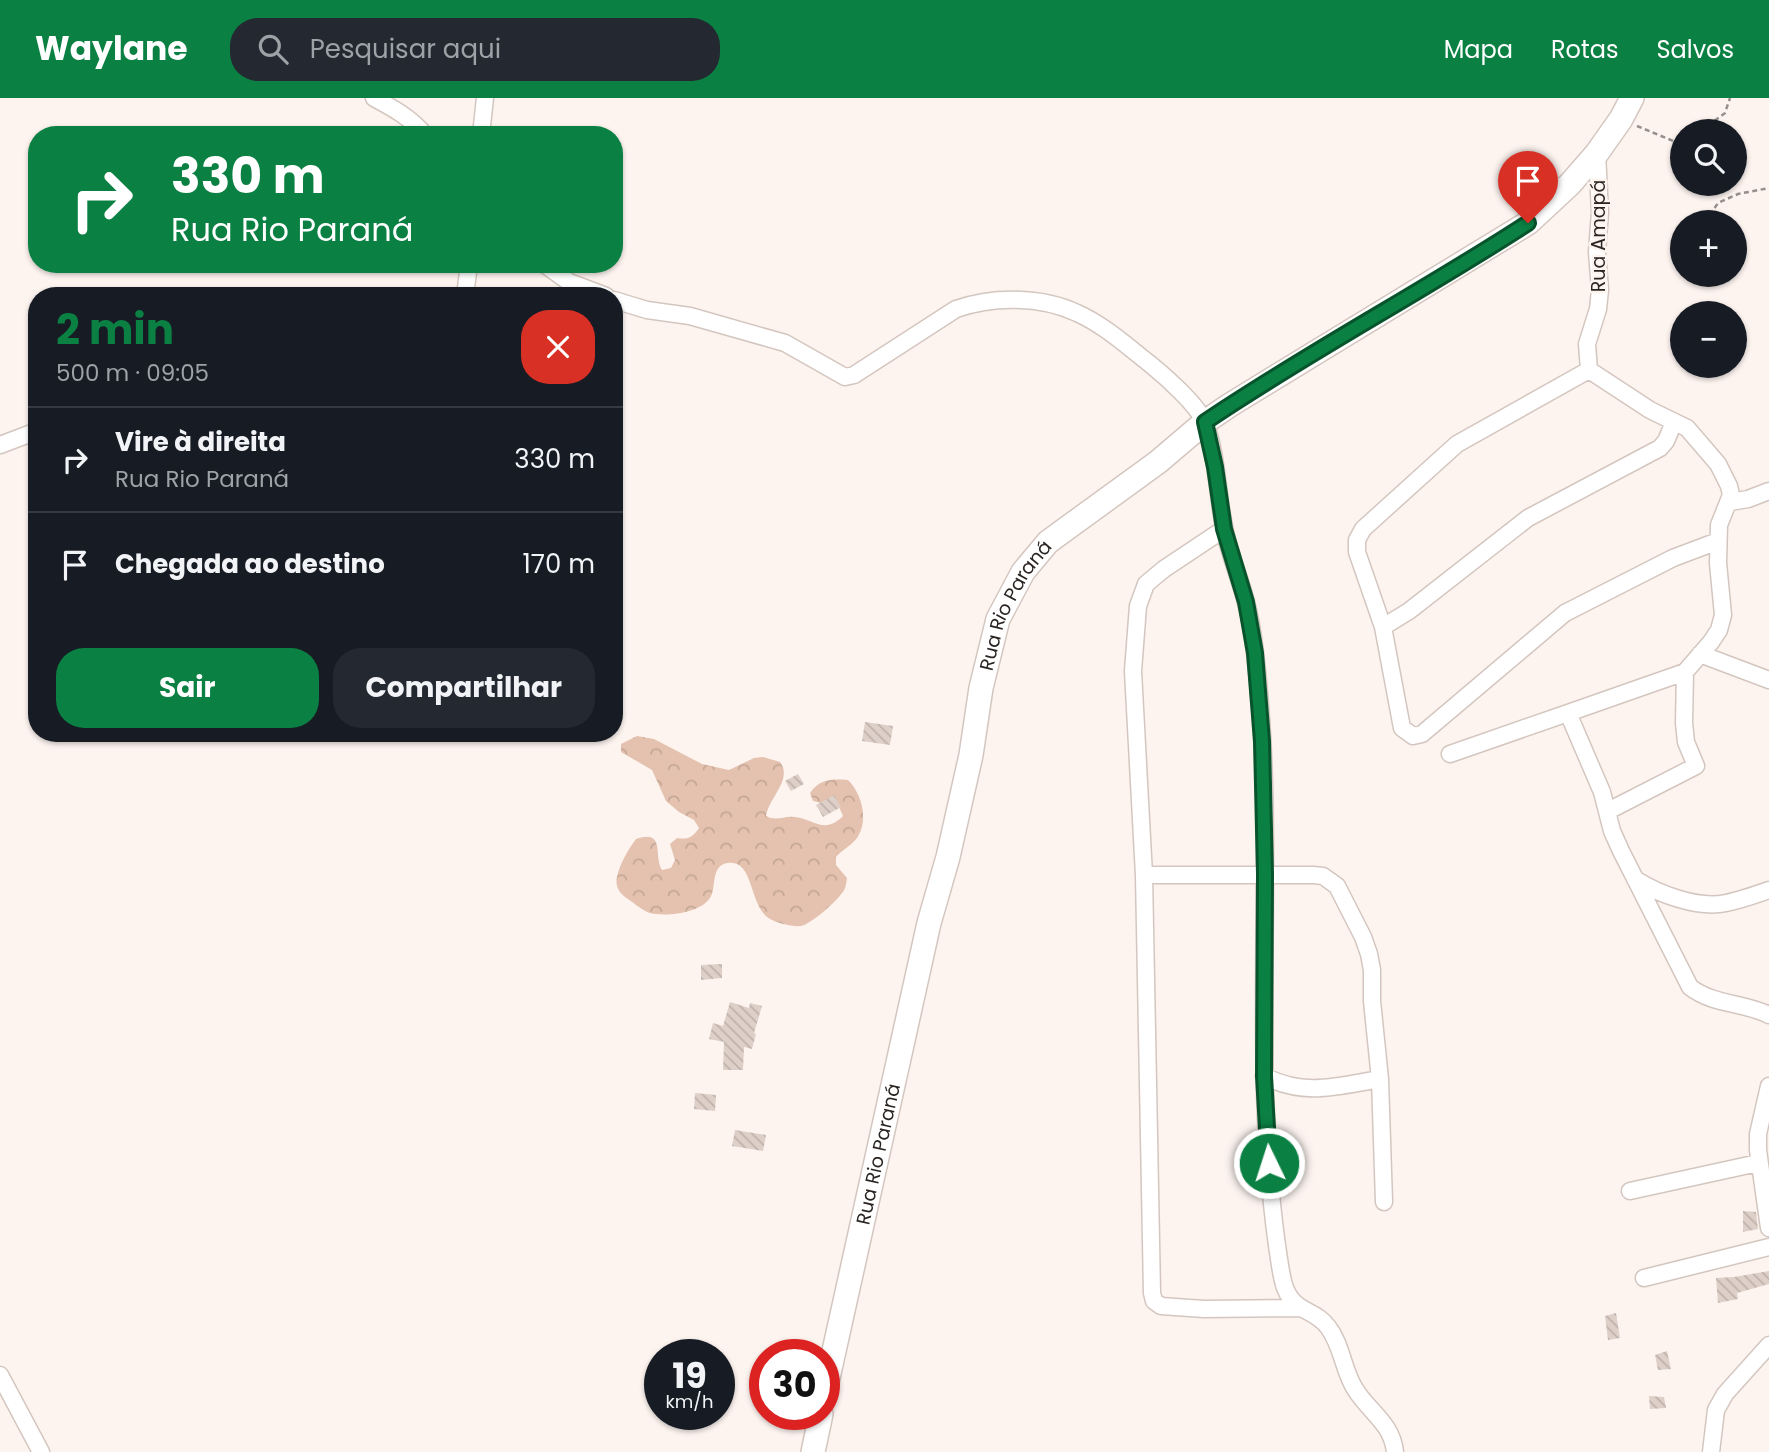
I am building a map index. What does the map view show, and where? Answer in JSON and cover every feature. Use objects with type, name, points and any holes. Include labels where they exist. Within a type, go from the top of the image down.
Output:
[{"type":"street","points":[[373,98],[399,112],[415,126]]},
{"type":"street","points":[[482,126],[485,98]]},
{"type":"street","name":"Rua Rio Paraná","points":[[837,1339],[929,923],[951,845],[971,755],[981,688],[998,619],[1023,572],[1048,542],[1158,462],[1205,422],[1286,369],[1528,223],[1570,184],[1597,153],[1632,98]]},
{"type":"street","name":"Rua Amapá","points":[[1588,365],[1587,344],[1598,309],[1600,290],[1597,252],[1600,212],[1597,153]]},
{"type":"street","points":[[556,273],[582,287]]},
{"type":"street","points":[[623,303],[647,310],[690,316],[785,343],[845,377],[854,375],[956,309],[973,303],[1023,301],[1052,305],[1075,312],[1119,340],[1172,382],[1205,422],[1224,529],[1246,602],[1255,653],[1262,741],[1266,1139],[1283,1285],[1287,1295],[1301,1308],[1315,1314],[1330,1330],[1356,1391],[1390,1431],[1395,1452]]},
{"type":"street","points":[[1450,754],[1685,672],[1719,630],[1723,615],[1718,541],[1719,525],[1730,502],[1730,486],[1718,464],[1686,428],[1610,386],[1588,365],[1457,443],[1363,529],[1357,540],[1357,552],[1383,627],[1402,728],[1413,736],[1422,734],[1565,613],[1673,558],[1718,541]]},
{"type":"street","points":[[1383,627],[1409,611],[1528,518],[1660,448],[1674,422]]},
{"type":"street","points":[[0,445],[28,434]]},
{"type":"street","points":[[1730,502],[1769,491]]},
{"type":"street","points":[[1224,529],[1146,584],[1138,606],[1133,671],[1144,875],[1151,1279],[1153,1298],[1161,1306],[1204,1309],[1301,1308]]},
{"type":"street","points":[[1700,654],[1769,680]]},
{"type":"street","points":[[1608,811],[1696,766],[1686,742],[1685,672]]},
{"type":"street","points":[[1568,713],[1608,811],[1612,831],[1690,987],[1708,997],[1749,1006],[1769,1015]]},
{"type":"street","points":[[1144,875],[1323,876],[1337,886],[1363,937],[1372,970],[1372,1001],[1380,1079],[1384,1202]]},
{"type":"street","points":[[1634,878],[1653,891],[1707,903],[1723,904],[1769,890]]},
{"type":"street","points":[[1264,1076],[1285,1086],[1319,1089],[1380,1079]]},
{"type":"street","points":[[1769,1086],[1766,1109],[1758,1134],[1758,1163],[1769,1228]]},
{"type":"street","points":[[1630,1191],[1758,1163]]},
{"type":"street","points":[[1644,1278],[1769,1247]]},
{"type":"street","points":[[1710,1452],[1716,1410],[1725,1394],[1769,1345]]},
{"type":"street","points":[[0,1376],[41,1452]]},
{"type":"street","points":[[813,1452],[818,1430]]},
{"type":"path","points":[[1717,119],[1725,113],[1730,98]]},
{"type":"path","points":[[1620,119],[1670,140]]},
{"type":"path","points":[[1713,210],[1718,203],[1738,194],[1769,188]]},
{"type":"green space","points":[[637,736],[654,739],[702,764],[729,770],[754,758],[763,757],[780,762],[784,775],[768,809],[766,816],[770,818],[795,817],[824,825],[836,822],[843,816],[839,807],[813,801],[810,793],[822,782],[848,780],[860,800],[863,823],[857,838],[836,857],[836,865],[847,878],[843,891],[817,917],[801,926],[777,922],[763,913],[747,876],[737,864],[728,863],[719,868],[710,898],[691,910],[674,914],[650,913],[625,897],[617,887],[617,877],[636,839],[645,837],[655,840],[662,870],[671,868],[675,860],[670,844],[677,838],[690,837],[699,828],[694,820],[666,801],[652,770],[621,752],[621,744]]},
{"type":"building","points":[[865,722],[893,726],[890,745],[862,741]]},
{"type":"building","points":[[798,774],[804,784],[791,791],[785,781]]},
{"type":"building","points":[[834,795],[841,807],[823,817],[816,805]]},
{"type":"building","points":[[722,964],[722,978],[701,980],[701,965]]},
{"type":"building","points":[[730,1002],[749,1008],[750,1003],[762,1006],[752,1049],[744,1047],[743,1070],[723,1070],[724,1042],[709,1039],[713,1023],[723,1026]]},
{"type":"building","points":[[695,1093],[716,1095],[715,1111],[694,1109]]},
{"type":"building","points":[[735,1130],[766,1135],[763,1151],[732,1146]]},
{"type":"building","points":[[1743,1211],[1756,1212],[1758,1229],[1743,1232]]},
{"type":"building","points":[[1769,1271],[1769,1284],[1737,1293],[1738,1299],[1718,1303],[1716,1278]]},
{"type":"building","points":[[1616,1313],[1620,1338],[1608,1340],[1605,1316]]},
{"type":"building","points":[[1667,1351],[1671,1369],[1658,1370],[1655,1355]]},
{"type":"building","points":[[1649,1396],[1664,1397],[1666,1408],[1650,1409]]},
{"type":"route","points":[[1269,1163],[1264,1076],[1265,874],[1262,741],[1255,653],[1246,602],[1224,529],[1205,422],[1286,369],[1528,223]]}]
